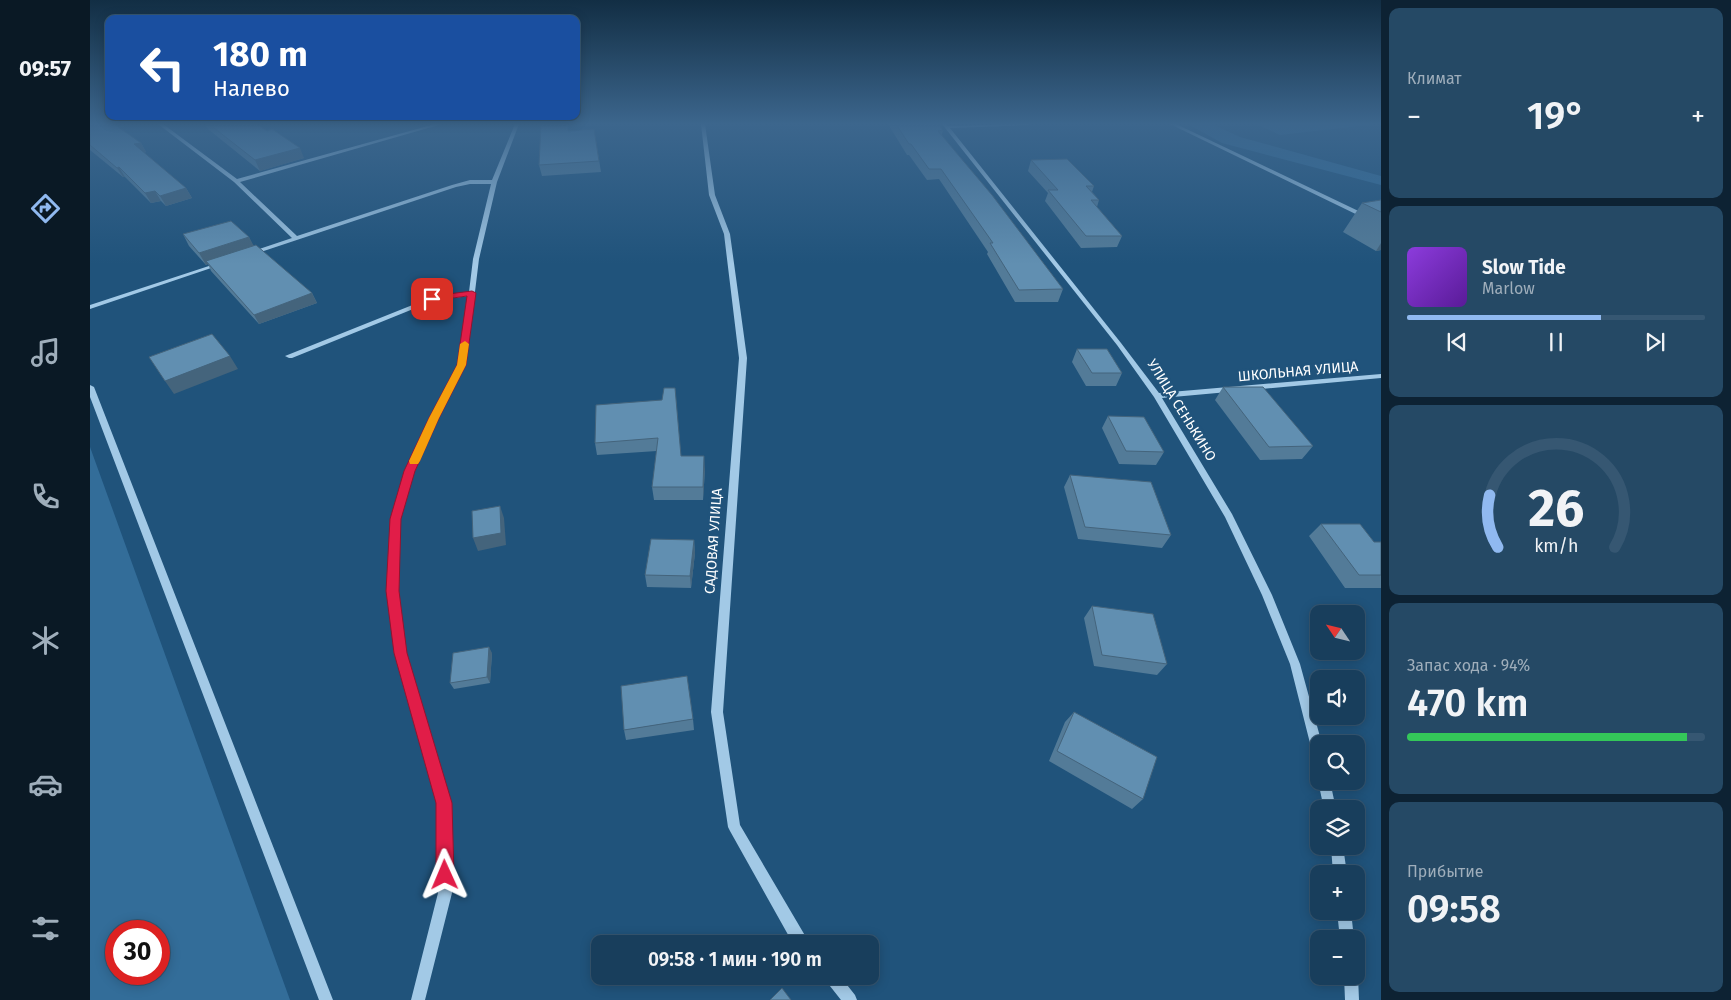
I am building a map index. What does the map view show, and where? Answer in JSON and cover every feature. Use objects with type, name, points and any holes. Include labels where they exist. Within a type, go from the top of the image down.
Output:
[{"type":"street","points":[[223,171],[236,180],[296,239]]},
{"type":"street","points":[[236,180],[270,171]]},
{"type":"street","points":[[418,1000],[445,893],[444,803],[400,653],[393,591],[396,519],[410,471],[434,418],[462,365],[476,259],[494,182],[498,171]]},
{"type":"street","name":"САДОВАЯ УЛИЦА","points":[[709,171],[712,195],[727,234],[742,358],[717,712],[734,827],[796,935]]},
{"type":"street","name":"УЛИЦА СЕНЬКИНО","points":[[981,171],[1114,337],[1157,396],[1229,516],[1267,595],[1296,664],[1314,735]]},
{"type":"street","points":[[1269,171],[1370,219],[1381,218]]},
{"type":"street","points":[[249,254],[454,186],[470,182],[494,182]]},
{"type":"street","points":[[90,307],[230,260]]},
{"type":"street","points":[[290,356],[432,299],[472,293]]},
{"type":"street","name":"ШКОЛЬНАЯ УЛИЦА","points":[[1157,396],[1381,376]]},
{"type":"street","points":[[90,387],[326,1000]]},
{"type":"street","points":[[838,985],[850,1000]]},
{"type":"street","points":[[1351,985],[1352,1000]]},
{"type":"shaded area","points":[[1327,171],[1362,171],[1381,176],[1381,185]]},
{"type":"shaded area","points":[[90,447],[290,1000],[90,1000]]},
{"type":"building","points":[[123,171],[166,171],[186,188],[160,196],[155,191],[145,193]]},
{"type":"building","points":[[942,171],[971,171],[1063,289],[1019,290],[990,243],[993,243]]},
{"type":"building","points":[[1041,171],[1079,171],[1094,186],[1086,186],[1099,200],[1091,200],[1122,236],[1086,236],[1048,190],[1058,190]]},
{"type":"building","points":[[1381,200],[1381,212],[1362,203]]},
{"type":"building","points":[[231,221],[249,237],[199,253],[183,234]]},
{"type":"building","points":[[256,245],[312,293],[254,315],[206,261]]},
{"type":"building","points":[[212,334],[230,356],[165,381],[149,357]]},
{"type":"building","points":[[1077,349],[1107,349],[1122,373],[1092,373]]},
{"type":"building","points":[[1223,387],[1263,387],[1313,446],[1269,447]]},
{"type":"building","points":[[664,388],[675,388],[681,456],[704,456],[703,487],[652,487],[658,438],[595,443],[596,405],[662,400]]},
{"type":"building","points":[[1108,416],[1144,417],[1164,452],[1126,451]]},
{"type":"building","points":[[1070,475],[1151,482],[1171,535],[1085,527]]},
{"type":"building","points":[[500,506],[501,533],[473,538],[472,511]]},
{"type":"building","points":[[1321,524],[1360,524],[1374,542],[1381,542],[1381,575],[1359,575]]},
{"type":"building","points":[[651,539],[694,540],[690,576],[645,575]]},
{"type":"building","points":[[1092,606],[1153,614],[1167,664],[1102,655]]},
{"type":"building","points":[[489,647],[487,677],[450,683],[453,653]]},
{"type":"building","points":[[687,676],[693,719],[624,730],[621,686]]},
{"type":"building","points":[[1074,712],[1157,757],[1143,799],[1057,751]]},
{"type":"building","points":[[782,988],[791,1000],[770,1000]]},
{"type":"slow traffic","points":[[414,461],[462,365],[465,344]]},
{"type":"route","points":[[432,299],[472,293],[462,365],[434,418],[410,471],[396,519],[393,591],[400,653],[444,803],[445,875]]}]
